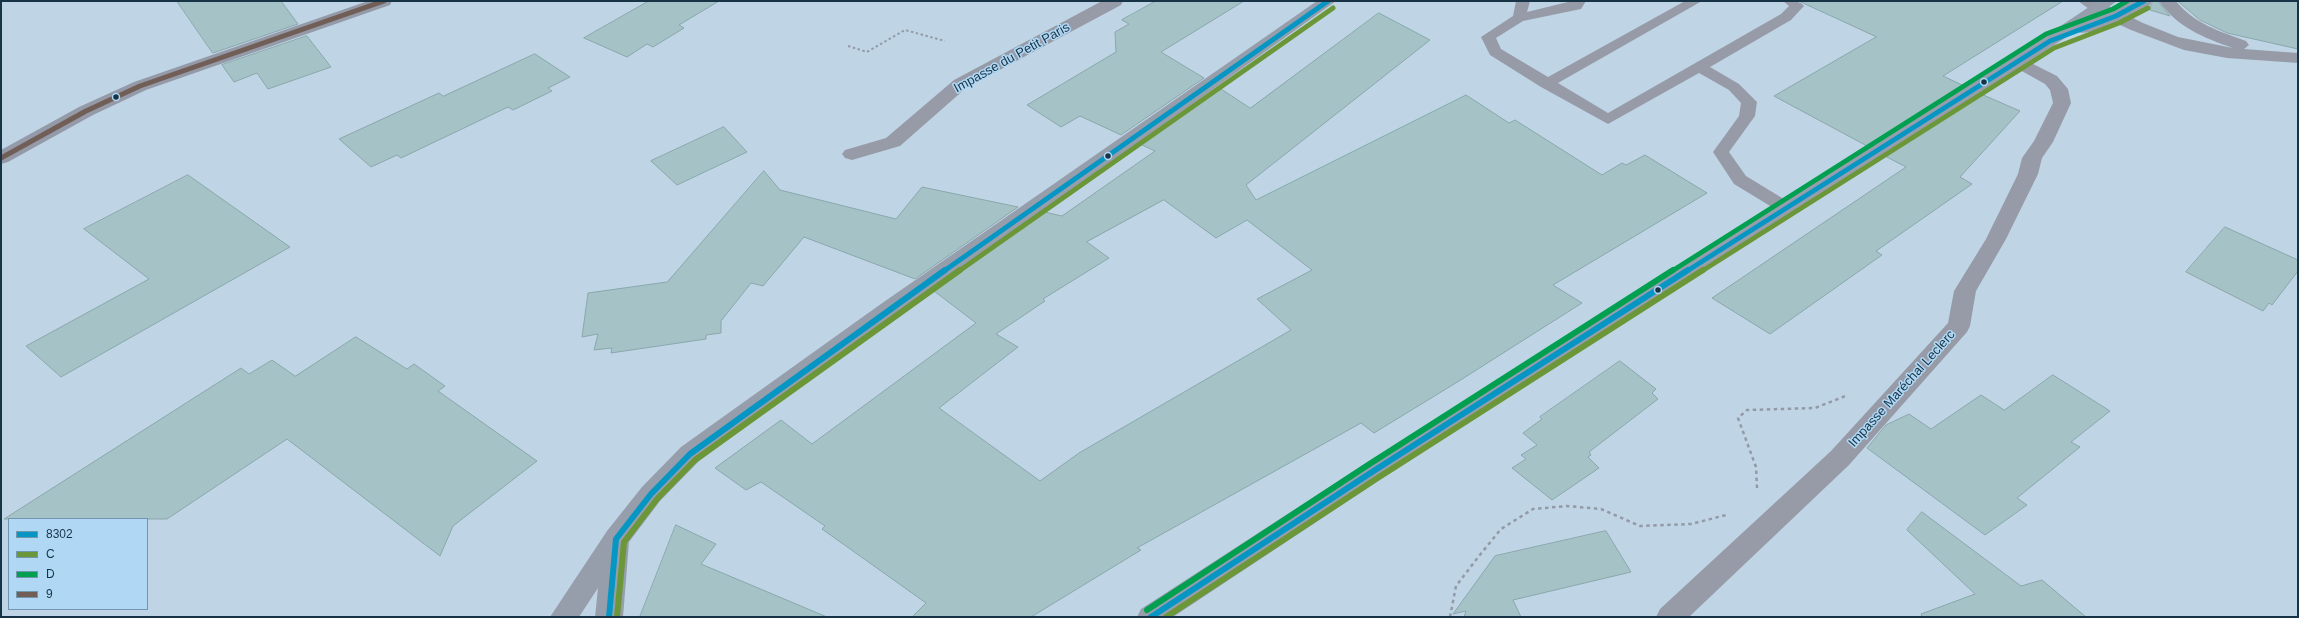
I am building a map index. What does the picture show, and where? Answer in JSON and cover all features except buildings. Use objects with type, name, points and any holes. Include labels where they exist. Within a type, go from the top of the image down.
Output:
[{"type":"main road","points":[[1,158],[86,111],[140,86],[384,1]]},
{"type":"main road","points":[[564,617],[616,539],[651,494],[690,454],[740,416],[1328,1]]},
{"type":"main road","points":[[1151,617],[1366,476],[2017,61],[2050,42],[2116,16],[2144,1]]},
{"type":"main road","points":[[2050,42],[2098,3]]},
{"type":"main road","points":[[609,617],[616,539]]},
{"type":"street","name":"Impasse du Petit Paris","points":[[852,154],[892,142],[960,84],[1115,1]]},
{"type":"street","points":[[2167,1],[2184,18],[2200,28],[2250,49],[2298,58]]},
{"type":"street","points":[[2098,3],[2116,16],[2166,38],[2227,53],[2278,55]]},
{"type":"street","name":"Impasse Maréchal Leclerc","points":[[1670,617],[1840,458],[1959,326],[1965,291],[1982,260],[1996,240],[2028,174],[2032,158],[2043,142],[2062,103],[2059,89],[2051,80],[2017,61]]},
{"type":"lane","points":[[1519,18],[1522,1]]},
{"type":"lane","points":[[1579,1],[1576,6],[1519,18],[1488,37],[1495,52],[1546,84],[1608,119],[1786,17],[1797,6],[1790,1]]},
{"type":"lane","points":[[1546,84],[1695,1]]},
{"type":"lane","points":[[1700,67],[1734,87],[1749,102],[1747,116],[1721,152],[1740,180],[1786,208]]},
{"type":"path","points":[[848,46],[867,52],[906,30],[945,41]]},
{"type":"path","points":[[1757,491],[1756,467],[1738,418],[1747,410],[1815,408],[1855,392]]},
{"type":"path","points":[[1450,617],[1456,586],[1479,556],[1501,529],[1533,509],[1567,506],[1601,509],[1640,526],[1691,524],[1733,513]]},
{"type":"transit line","name":"9","points":[[1,158],[86,111],[140,86],[384,1]]},
{"type":"transit line","name":"8302","points":[[609,617],[616,539],[651,494],[690,454],[886,312],[1328,1]]},
{"type":"transit line","name":"D","points":[[1147,610],[1368,465],[2013,54],[2046,34],[2113,9],[2127,1]]},
{"type":"transit line","name":"8302","points":[[1151,617],[1372,472],[2017,61],[2050,41],[2116,16],[2144,1]]},
{"type":"transit line","name":"C","points":[[617,617],[624,542],[657,499],[695,460],[891,319],[1333,8]]},
{"type":"transit line","name":"C","points":[[1166,617],[1376,479],[2021,68],[2054,48],[2119,23],[2148,8]]}]
